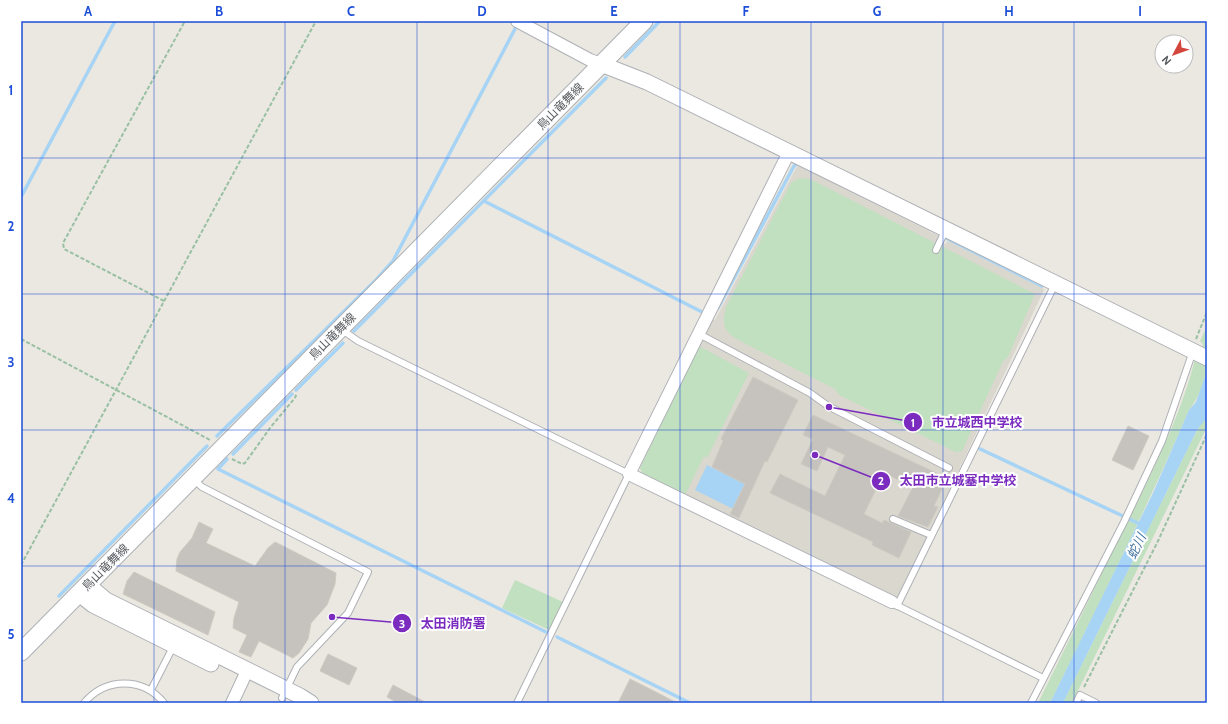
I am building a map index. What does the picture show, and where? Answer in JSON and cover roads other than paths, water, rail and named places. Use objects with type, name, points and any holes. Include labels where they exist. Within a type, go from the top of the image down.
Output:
[{"type":"main road","name":"鳥山竜舞線","points":[[21,652],[339,328],[644,21]]},
{"type":"street","points":[[517,21],[590,60],[647,82],[789,152],[943,235],[1055,284],[1199,354]]},
{"type":"street","points":[[789,152],[630,474],[894,604]]},
{"type":"street","points":[[83,588],[93,605],[176,642],[245,675],[286,697],[311,703]]},
{"type":"street","points":[[232,703],[245,675]]},
{"type":"lane","points":[[936,250],[943,235]]},
{"type":"lane","points":[[1043,678],[894,604],[931,535],[1055,284]]},
{"type":"lane","points":[[339,328],[358,341],[630,474],[517,703]]},
{"type":"lane","points":[[699,334],[810,393],[828,406],[949,468]]},
{"type":"lane","points":[[1031,703],[1124,522],[1162,440],[1199,354]]},
{"type":"lane","points":[[192,478],[202,487],[368,572],[348,613],[305,656],[297,667],[286,697]]},
{"type":"lane","points":[[893,519],[924,534],[931,535]]},
{"type":"lane","points":[[151,690],[176,642]]},
{"type":"lane","points":[[84,703],[100,689],[122,682],[151,690],[164,703]]},
{"type":"lane","points":[[1076,703],[1080,695],[1096,703]]},
{"type":"water","name":"蛇川","points":[[1207,371],[1207,417],[1197,430],[1063,703],[1050,703],[1153,493],[1189,410],[1196,402]]},
{"type":"water","points":[[707,465],[745,484],[733,509],[695,490]]},
{"type":"waterway","points":[[21,197],[115,21]]},
{"type":"waterway","points":[[625,57],[660,21]]},
{"type":"waterway","points":[[217,436],[377,279],[393,261],[516,27]]},
{"type":"waterway","points":[[354,331],[606,78]]},
{"type":"waterway","points":[[718,308],[794,166],[798,163],[801,165]]},
{"type":"waterway","points":[[484,201],[704,313]]},
{"type":"waterway","points":[[942,236],[1042,286]]},
{"type":"waterway","points":[[296,390],[343,343]]},
{"type":"waterway","points":[[233,454],[292,394]]},
{"type":"waterway","points":[[59,596],[207,446]]},
{"type":"waterway","points":[[978,448],[1142,525]]},
{"type":"waterway","points":[[227,459],[218,469],[546,632]]},
{"type":"waterway","points":[[557,637],[690,703]]},
{"type":"place","name":"市立城西中学校","points":[[829,407]]},
{"type":"place","name":"太田市立城塞中学校","points":[[815,455]]},
{"type":"place","name":"太田消防署","points":[[332,617]]}]
